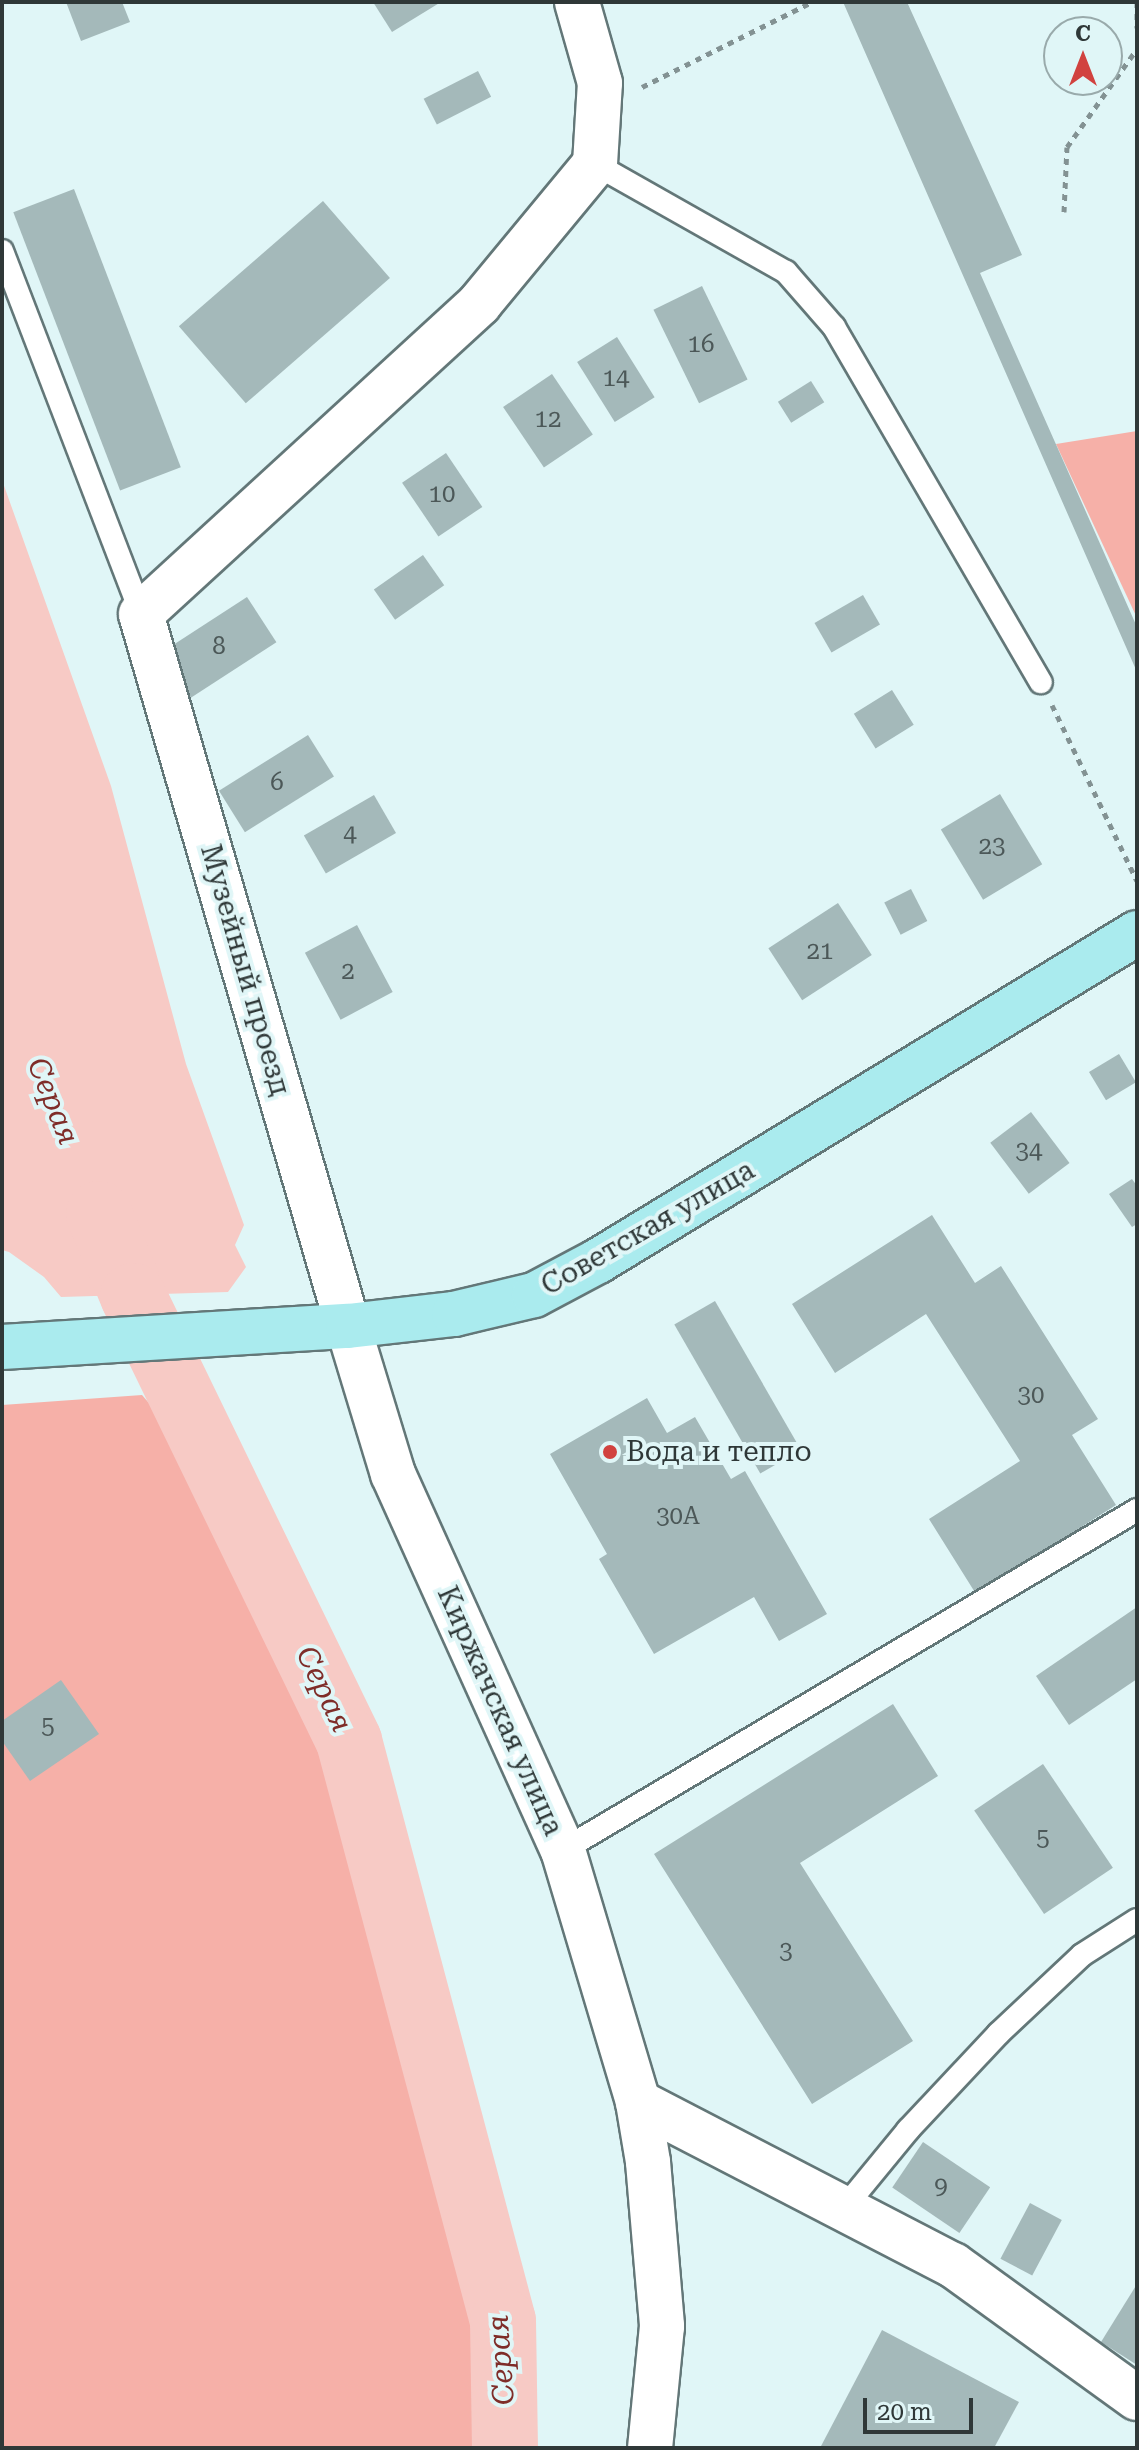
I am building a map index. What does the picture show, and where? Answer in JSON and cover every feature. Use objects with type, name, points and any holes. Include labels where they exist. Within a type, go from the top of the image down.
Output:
[{"type":"main road","name":"Советская улица","points":[[8,1346],[348,1326],[454,1314],[534,1295],[598,1261],[1137,933]]},
{"type":"street","points":[[141,614],[479,304],[595,164],[600,83],[577,2]]},
{"type":"street","name":"Музейный проезд","points":[[141,614],[348,1326]]},
{"type":"street","name":"Киржачская улица","points":[[348,1326],[393,1474],[563,1850],[638,2102],[648,2162],[662,2326],[650,2448]]},
{"type":"street","points":[[638,2102],[953,2265],[1137,2398]]},
{"type":"lane","points":[[595,164],[786,272],[834,327],[1041,682]]},
{"type":"lane","points":[[2,251],[141,614]]},
{"type":"lane","points":[[563,1850],[1137,1510]]},
{"type":"lane","points":[[844,2208],[908,2130],[998,2034],[1082,1955],[1137,1920]]},
{"type":"path","points":[[644,84],[812,2]]},
{"type":"path","points":[[1137,2],[1137,28]]},
{"type":"path","points":[[1064,212],[1067,147],[1137,49]]},
{"type":"path","points":[[1041,682],[1137,881]]},
{"type":"shaded area","points":[[1137,431],[1137,618],[1056,444]]},
{"type":"shaded area","points":[[142,1395],[231,1498],[361,1865],[441,2168],[485,2376],[484,2448],[2,2448],[2,1405]]},
{"type":"water","points":[[2,480],[111,786],[186,1064],[244,1225],[235,1245],[246,1267],[228,1292],[61,1297],[44,1277],[2,1250]]},
{"type":"building","points":[[66,2],[122,2],[130,22],[81,41]]},
{"type":"building","points":[[373,2],[441,2],[392,32]]},
{"type":"building","points":[[843,2],[907,2],[1022,255],[980,273],[1137,627],[1137,672]]},
{"type":"building","points":[[478,71],[491,97],[437,125],[424,99]]},
{"type":"building","points":[[74,189],[181,467],[120,491],[13,212]]},
{"type":"building","points":[[323,201],[390,278],[246,403],[179,326]]},
{"type":"building","points":[[702,286],[748,379],[699,403],[653,310]]},
{"type":"building","points":[[617,337],[655,397],[615,422],[577,362]]},
{"type":"building","points":[[552,374],[593,435],[544,468],[503,407]]},
{"type":"building","points":[[811,381],[824,402],[791,423],[778,402]]},
{"type":"building","points":[[446,453],[482,507],[438,537],[402,483]]},
{"type":"building","points":[[423,555],[444,585],[395,620],[374,589]]},
{"type":"building","points":[[863,595],[880,624],[832,652],[815,623]]},
{"type":"building","points":[[247,597],[276,642],[191,698],[161,653]]},
{"type":"building","points":[[892,690],[914,725],[876,749],[854,714]]},
{"type":"building","points":[[308,735],[334,777],[245,832],[219,791]]},
{"type":"building","points":[[1000,794],[1042,864],[983,900],[941,830]]},
{"type":"building","points":[[374,795],[396,833],[326,874],[304,836]]},
{"type":"building","points":[[911,889],[927,921],[901,935],[884,903]]},
{"type":"building","points":[[838,903],[872,955],[802,1000],[768,948]]},
{"type":"building","points":[[357,925],[393,992],[341,1020],[305,953]]},
{"type":"building","points":[[1119,1054],[1136,1082],[1106,1100],[1089,1072]]},
{"type":"building","points":[[1031,1112],[1070,1163],[1029,1194],[990,1143]]},
{"type":"building","points":[[1132,1179],[1137,1186],[1137,1224],[1132,1227],[1109,1194]]},
{"type":"building","points":[[932,1215],[975,1283],[1001,1266],[1098,1419],[1072,1435],[1116,1505],[976,1594],[929,1519],[1020,1461],[926,1314],[835,1373],[792,1304]]},
{"type":"building","points":[[715,1301],[801,1450],[760,1473],[674,1324]]},
{"type":"building","points":[[647,1398],[667,1433],[695,1417],[731,1479],[745,1471],[827,1614],[779,1641],[754,1597],[654,1654],[599,1559],[607,1554],[550,1454]]},
{"type":"building","points":[[1137,1607],[1137,1679],[1069,1725],[1036,1676]]},
{"type":"building","points":[[61,1680],[99,1734],[30,1781],[2,1741],[2,1721]]},
{"type":"building","points":[[893,1704],[938,1776],[800,1863],[913,2041],[812,2104],[654,1854]]},
{"type":"building","points":[[1043,1764],[1113,1868],[1044,1914],[974,1810]]},
{"type":"building","points":[[923,2142],[990,2187],[959,2233],[892,2188]]},
{"type":"building","points":[[1030,2203],[1062,2220],[1032,2276],[1000,2259]]},
{"type":"building","points":[[1137,2284],[1137,2365],[1101,2342]]},
{"type":"building","points":[[882,2330],[1019,2402],[994,2448],[820,2448]]},
{"type":"waterway","name":"Серая","points":[[99,1214],[133,1296],[349,1741],[503,2321],[505,2448]]},
{"type":"place","name":"Вода и тепло","points":[[610,1452]]}]
